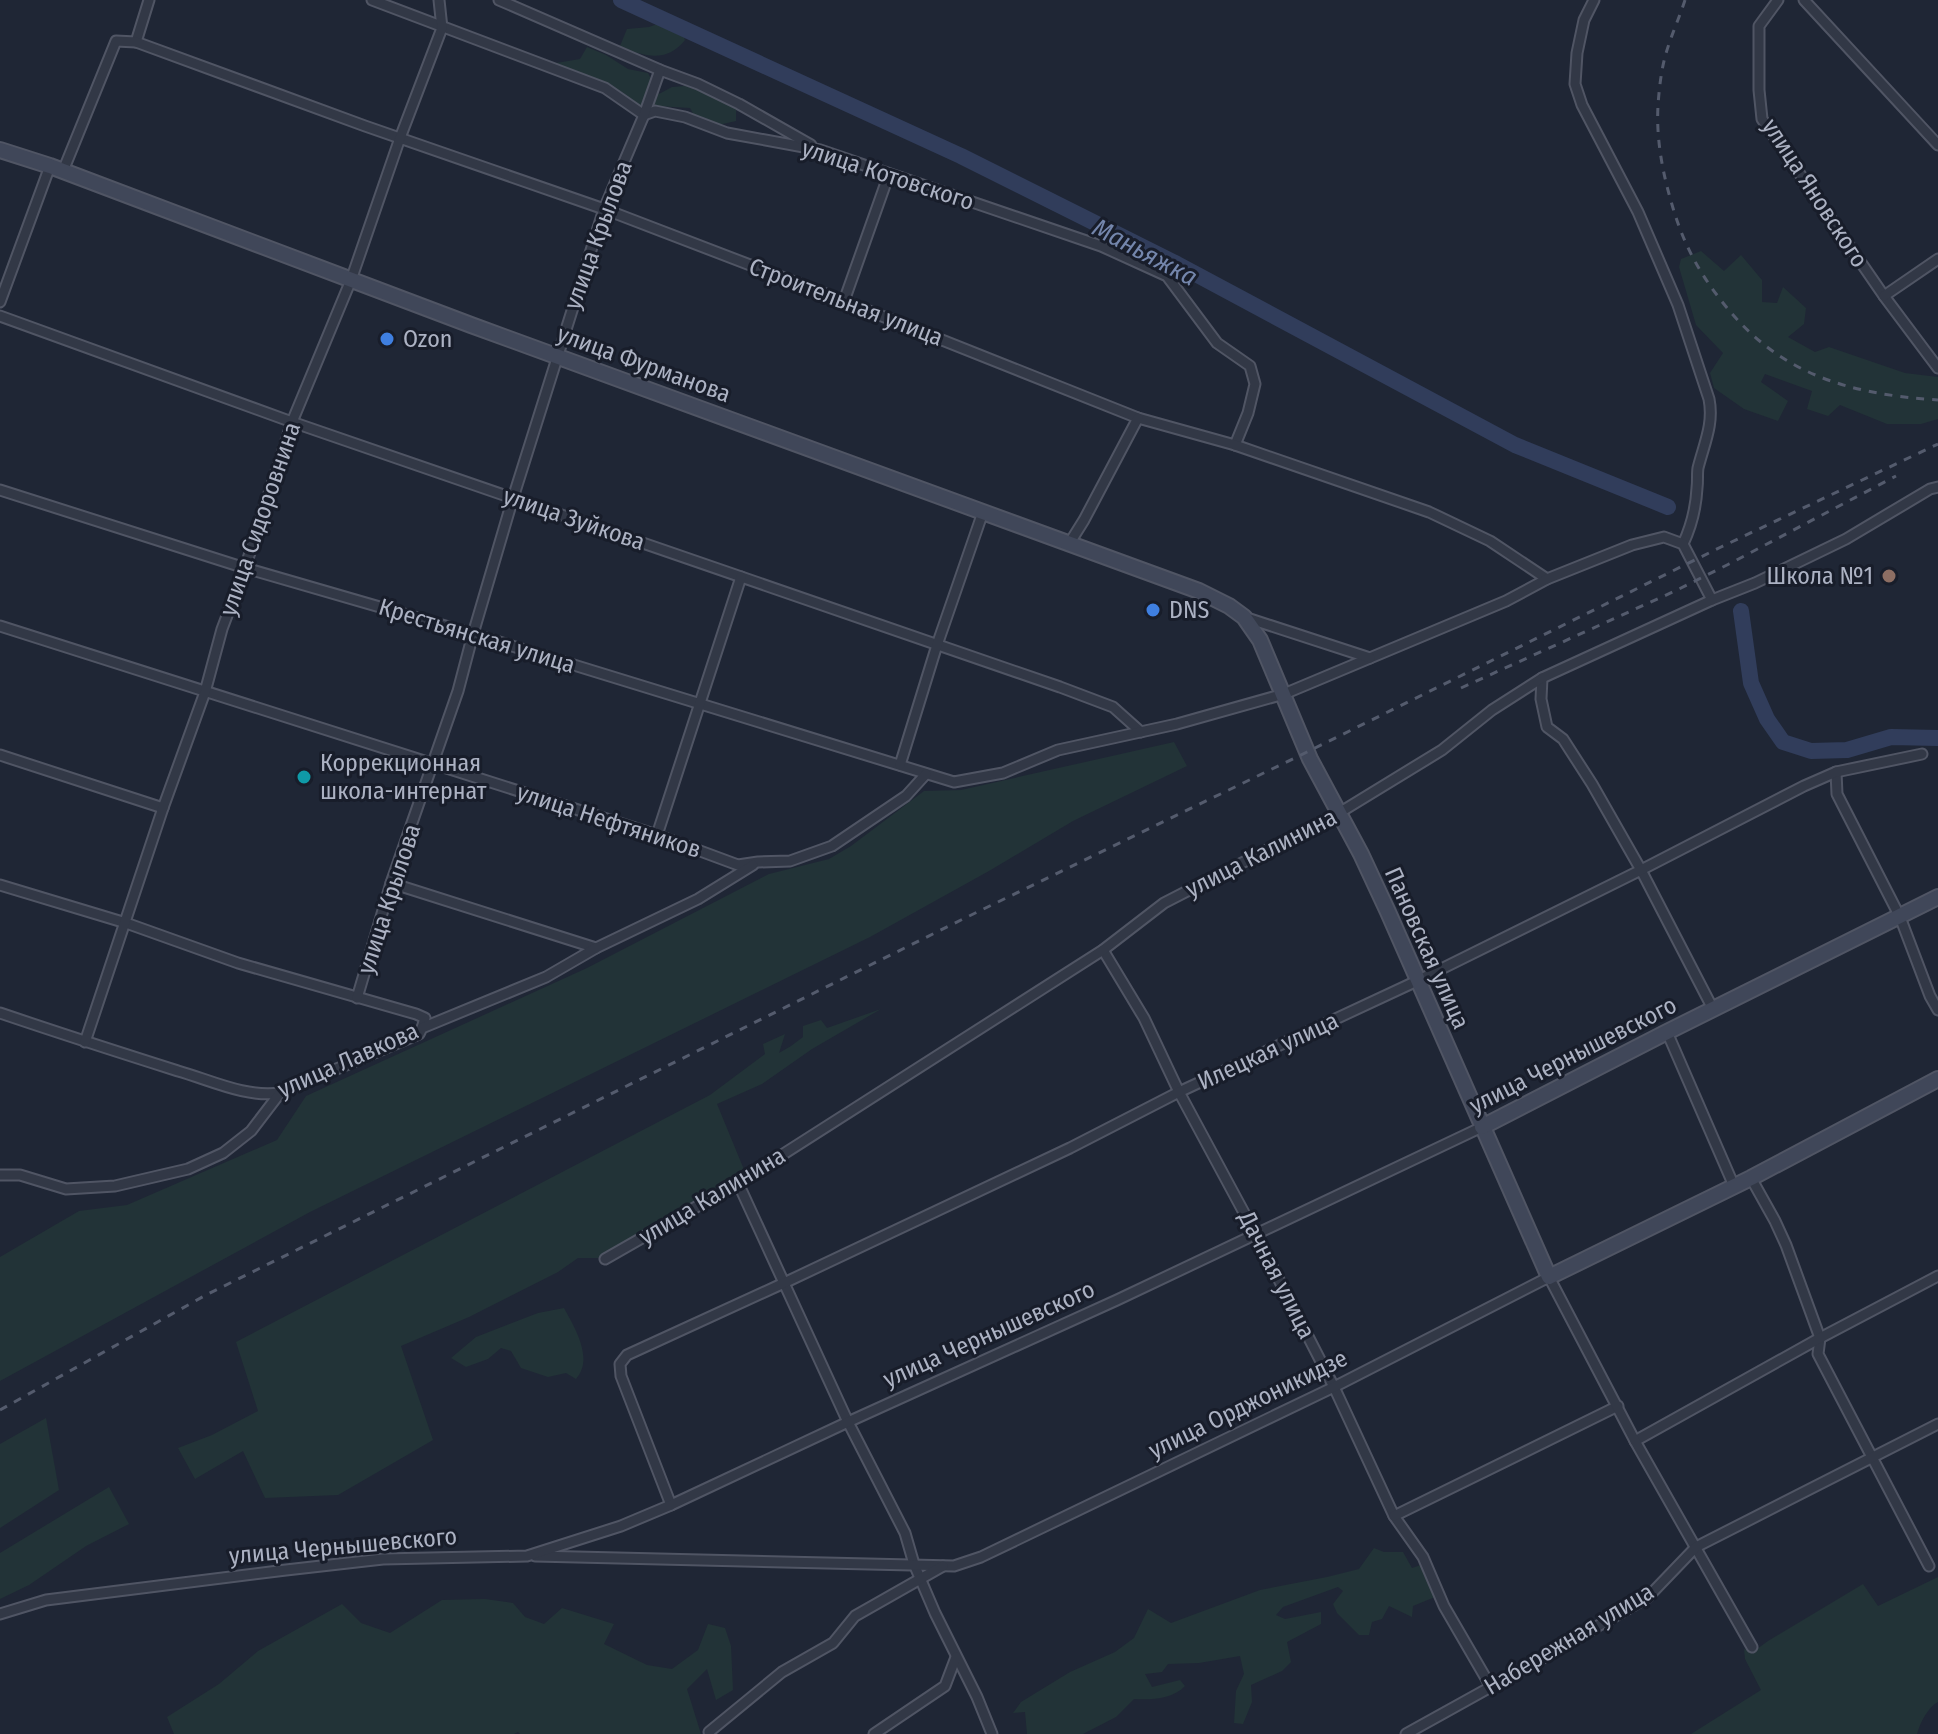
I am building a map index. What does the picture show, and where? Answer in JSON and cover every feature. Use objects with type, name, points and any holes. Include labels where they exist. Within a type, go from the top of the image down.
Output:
[{"type":"main road","name":"улица Фурманова","points":[[0,150],[56,168],[351,280],[1199,591],[1244,617],[1260,640]]},
{"type":"main road","name":"Пановская улица","points":[[1260,640],[1310,759],[1383,901],[1419,980],[1549,1277]]},
{"type":"main road","name":"улица Чернышевского","points":[[1482,1127],[1938,897]]},
{"type":"main road","name":"улица Орджоникидзе","points":[[1549,1277],[1751,1178],[1938,1079]]},
{"type":"street","points":[[0,302],[56,168],[116,41],[136,42],[149,0]]},
{"type":"street","points":[[372,0],[605,88],[644,115]]},
{"type":"street","name":"улица Сидоровнина","points":[[85,1042],[205,692],[222,629],[292,422],[351,280],[442,28],[439,0]]},
{"type":"street","points":[[499,0],[698,84],[820,150]]},
{"type":"street","points":[[1594,0],[1584,20],[1579,42],[1575,84],[1582,105],[1638,212],[1678,305],[1711,411],[1689,530],[1683,544]]},
{"type":"street","name":"улица Яновского","points":[[1778,0],[1759,26],[1762,119],[1884,296],[1938,368]]},
{"type":"street","points":[[1804,0],[1938,145]]},
{"type":"street","name":"Строительная улица","points":[[136,42],[604,209],[1138,418],[1235,445],[1440,517],[1490,541],[1547,579]]},
{"type":"street","name":"улица Крылова","points":[[357,998],[391,883],[458,691],[513,498],[604,209],[660,70]]},
{"type":"street","name":"улица Котовского","points":[[644,115],[655,111],[685,117],[727,133],[820,150],[1101,246],[1167,276],[1217,343],[1250,366],[1255,384],[1235,445]]},
{"type":"street","points":[[844,301],[889,174]]},
{"type":"street","points":[[1884,296],[1938,259]]},
{"type":"street","name":"улица Зуйкова","points":[[0,316],[292,422],[1060,687],[1113,707],[1141,732]]},
{"type":"street","points":[[1069,544],[1138,418]]},
{"type":"street","name":"улица Калинина","points":[[605,1259],[738,1183],[1103,950],[1164,903],[1339,813],[1442,750],[1492,710],[1542,678],[1755,583],[1833,545],[1938,487]]},
{"type":"street","name":"Крестьянская улица","points":[[0,490],[245,568],[473,634],[954,782],[1003,773],[1058,750],[1141,732]]},
{"type":"street","points":[[900,765],[983,512]]},
{"type":"street","points":[[1141,732],[1284,694],[1506,601],[1547,579],[1632,545],[1664,537],[1683,544],[1712,600]]},
{"type":"street","points":[[657,835],[741,577]]},
{"type":"street","points":[[1244,617],[1370,658]]},
{"type":"street","name":"улица Нефтяников","points":[[0,626],[657,835],[738,865],[790,861],[832,846],[906,796],[926,774]]},
{"type":"street","points":[[1542,678],[1541,699],[1547,727],[1563,739],[1592,784],[1641,870],[1713,1009]]},
{"type":"street","name":"Илецкая улица","points":[[671,1505],[621,1376],[620,1364],[627,1355],[1070,1148],[1179,1092],[1419,980],[1804,786],[1836,772],[1922,754]]},
{"type":"street","points":[[0,755],[163,808]]},
{"type":"street","points":[[1836,772],[1837,794],[1900,917],[1938,1010]]},
{"type":"street","name":"улица Лавкова","points":[[0,1013],[252,1093],[280,1093],[419,1034],[422,1028],[546,977],[596,948],[698,899],[758,862]]},
{"type":"street","points":[[391,883],[596,948]]},
{"type":"street","points":[[0,885],[126,923],[238,963],[416,1014],[425,1018],[422,1028]]},
{"type":"street","name":"Дачная улица","points":[[1103,950],[1144,1018],[1179,1092],[1256,1235],[1334,1387],[1394,1516],[1423,1557],[1444,1606],[1491,1687]]},
{"type":"street","points":[[1667,1032],[1734,1186]]},
{"type":"street","points":[[0,1175],[20,1175],[66,1189],[115,1186],[188,1169],[223,1153],[251,1131],[280,1093]]},
{"type":"street","name":"улица Чернышевского","points":[[0,1614],[46,1600],[383,1559],[527,1556],[621,1526],[1256,1235],[1482,1127]]},
{"type":"street","points":[[1751,1178],[1781,1233],[1820,1338],[1818,1354],[1929,1566]]},
{"type":"street","points":[[738,1183],[848,1422],[905,1533],[914,1564],[992,1734]]},
{"type":"street","points":[[1635,1441],[1938,1276]]},
{"type":"street","points":[[1549,1277],[1635,1441],[1752,1647]]},
{"type":"street","name":"улица Орджоникидзе","points":[[527,1556],[954,1566],[981,1557],[1334,1387],[1549,1277]]},
{"type":"street","points":[[1394,1516],[1618,1406]]},
{"type":"street","name":"Набережная улица","points":[[1406,1734],[1648,1597],[1696,1547],[1938,1424]]},
{"type":"street","points":[[709,1732],[782,1672],[833,1643],[855,1616],[943,1565]]},
{"type":"street","points":[[874,1734],[945,1686],[956,1657]]},
{"type":"shaded area","points":[[663,22],[682,32],[685,40],[671,52],[646,55],[620,46],[627,29]]},
{"type":"shaded area","points":[[587,47],[628,69],[648,73],[659,94],[672,87],[685,86],[719,98],[736,109],[736,121],[714,126],[695,117],[690,108],[639,105],[622,92],[556,63],[580,59]]},
{"type":"shaded area","points":[[1701,251],[1724,271],[1741,255],[1762,280],[1762,302],[1777,303],[1783,287],[1806,308],[1804,324],[1788,337],[1815,352],[1829,347],[1905,373],[1938,377],[1938,419],[1921,424],[1887,424],[1840,405],[1828,416],[1807,409],[1812,391],[1765,374],[1761,382],[1788,401],[1778,421],[1744,409],[1714,388],[1710,373],[1723,353],[1696,325],[1679,267],[1681,259]]},
{"type":"shaded area","points":[[1174,742],[1187,766],[1073,821],[870,937],[310,1212],[0,1381],[0,1257],[79,1211],[127,1205],[277,1140],[306,1096],[587,968],[769,874],[829,859],[924,791],[961,790]]},
{"type":"shaded area","points":[[881,1009],[812,1049],[762,1084],[717,1104],[745,1172],[598,1258],[578,1258],[558,1272],[469,1317],[401,1346],[433,1440],[338,1495],[265,1498],[243,1451],[195,1479],[178,1448],[212,1435],[258,1411],[236,1342],[710,1095],[765,1054],[763,1044],[785,1034],[779,1053],[803,1037],[803,1026],[821,1020],[827,1028]]},
{"type":"shaded area","points":[[564,1308],[583,1353],[581,1371],[576,1379],[566,1373],[548,1377],[521,1368],[511,1351],[501,1348],[488,1359],[466,1367],[451,1358],[476,1337],[538,1313]]},
{"type":"shaded area","points":[[46,1418],[59,1490],[0,1528],[0,1444]]},
{"type":"shaded area","points":[[109,1487],[129,1524],[86,1546],[29,1585],[0,1599],[0,1553]]},
{"type":"shaded area","points":[[1374,1548],[1384,1552],[1403,1552],[1412,1568],[1421,1565],[1435,1597],[1413,1606],[1412,1617],[1389,1606],[1382,1619],[1372,1622],[1369,1635],[1359,1635],[1337,1613],[1333,1604],[1343,1591],[1338,1587],[1283,1607],[1276,1615],[1285,1619],[1321,1612],[1321,1624],[1287,1642],[1291,1662],[1282,1671],[1251,1685],[1252,1702],[1243,1724],[1234,1723],[1236,1691],[1244,1674],[1240,1656],[1199,1663],[1168,1664],[1162,1672],[1145,1674],[1152,1687],[1180,1680],[1185,1686],[1168,1696],[1134,1699],[1116,1717],[1083,1734],[1027,1734],[1025,1712],[1013,1713],[1021,1702],[1070,1672],[1115,1652],[1134,1638],[1148,1609],[1171,1623],[1260,1590],[1359,1569]]},
{"type":"shaded area","points":[[1938,1577],[1938,1702],[1925,1716],[1917,1734],[1691,1734],[1761,1690],[1745,1659],[1744,1649],[1753,1652],[1863,1584],[1878,1606]]},
{"type":"shaded area","points":[[485,1599],[513,1603],[525,1617],[544,1624],[562,1608],[614,1624],[604,1644],[647,1665],[672,1669],[698,1650],[708,1624],[725,1628],[731,1646],[733,1690],[716,1700],[707,1669],[687,1689],[701,1734],[174,1734],[167,1717],[219,1684],[258,1651],[342,1604],[361,1623],[390,1633],[442,1600]]},
{"type":"waterway","name":"Маньяжка","points":[[621,0],[961,156],[1177,264],[1515,445],[1668,507]]},
{"type":"waterway","name":"Маньяжка","points":[[1741,611],[1751,683],[1767,719],[1783,742],[1811,751],[1847,750],[1891,737],[1938,738]]},
{"type":"railway","points":[[1685,0],[1662,69],[1658,132],[1663,170],[1677,221],[1705,278],[1742,325],[1765,346],[1790,362],[1844,385],[1938,400]]},
{"type":"railway","points":[[0,1410],[206,1295],[965,918],[1721,547],[1938,444]]},
{"type":"railway","points":[[1461,688],[1675,591],[1896,476]]},
{"type":"place","name":"Ozon","points":[[387,339]]},
{"type":"place","name":"Школа №1","points":[[1889,576]]},
{"type":"place","name":"DNS","points":[[1153,610]]},
{"type":"place","name":"Коррекционная школа-интернат","points":[[304,777]]}]
